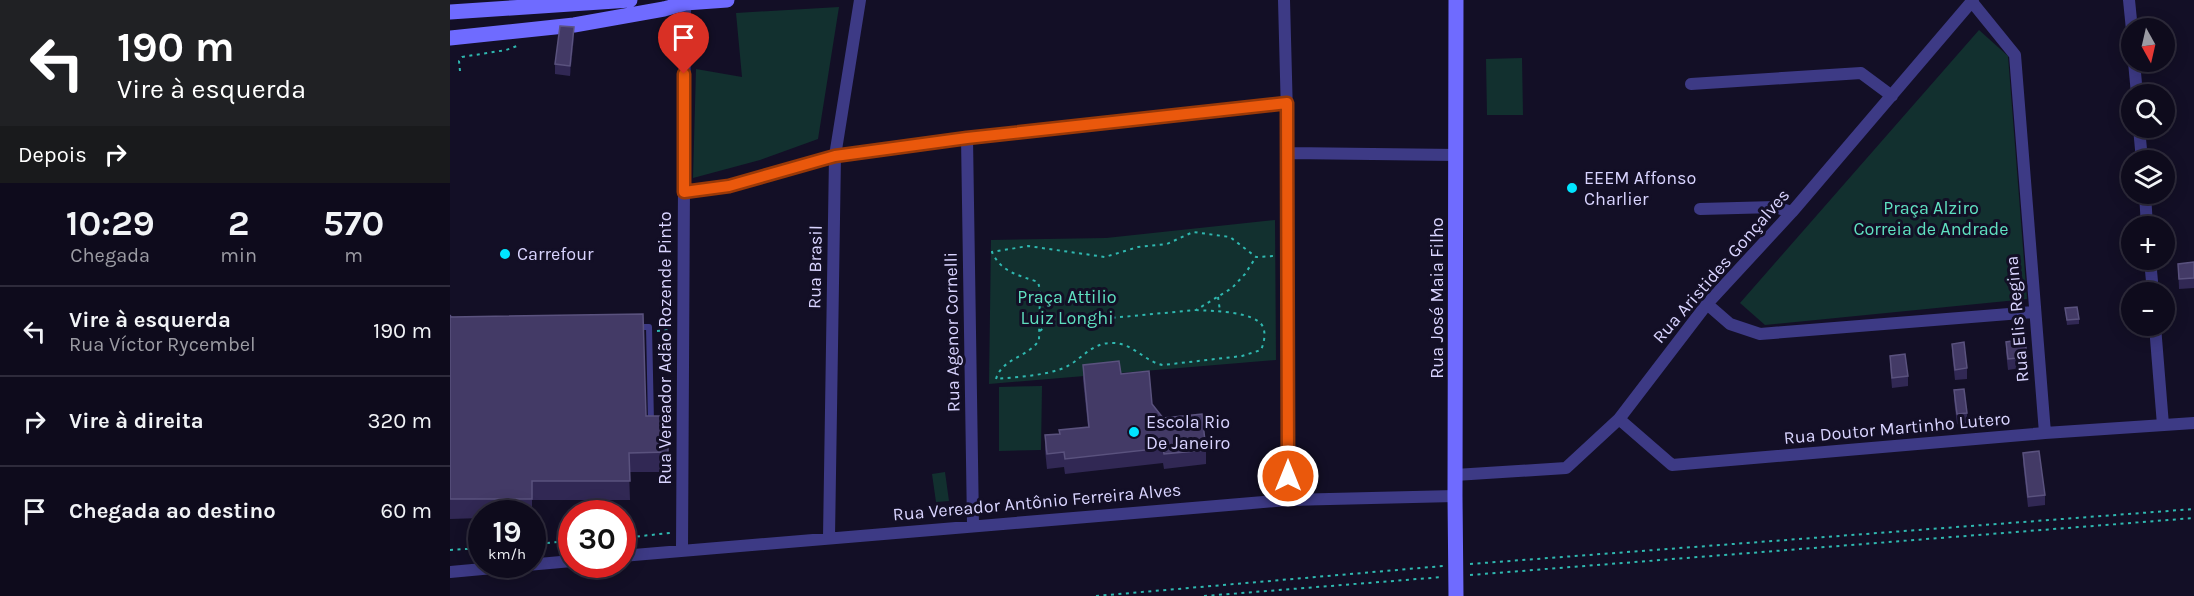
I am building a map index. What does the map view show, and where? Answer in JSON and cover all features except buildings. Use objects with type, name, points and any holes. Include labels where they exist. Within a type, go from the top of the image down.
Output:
[{"type":"street","points":[[450,12],[630,0]]},
{"type":"street","points":[[450,38],[574,25],[664,9],[677,1],[727,0]]},
{"type":"street","name":"Rua Brasil","points":[[829,537],[835,156],[860,0]]},
{"type":"street","points":[[1284,0],[1287,103],[1288,500]]},
{"type":"street","name":"Rua José Maia Filho","points":[[1456,0],[1456,596]]},
{"type":"street","points":[[2129,0],[2131,18]]},
{"type":"street","name":"Rua Vereador Adão Rozende Pinto","points":[[677,1],[684,192],[682,550]]},
{"type":"street","name":"Rua Aristides Gonçalves","points":[[1455,476],[1566,468],[1619,418],[1707,304],[1792,212],[1972,1]]},
{"type":"street","name":"Rua Elis Regina","points":[[1972,1],[2015,56],[2045,433]]},
{"type":"street","points":[[450,20],[504,9]]},
{"type":"street","points":[[1691,84],[1861,73],[1892,96]]},
{"type":"street","points":[[684,192],[729,186],[835,156],[967,138],[1287,103]]},
{"type":"street","name":"Rua Agenor Cornelli","points":[[967,138],[973,525]]},
{"type":"street","points":[[1287,153],[1457,155]]},
{"type":"street","points":[[1700,209],[1775,207],[1792,212]]},
{"type":"street","points":[[1707,304],[1730,324],[1760,334],[2034,312]]},
{"type":"street","points":[[2156,336],[2163,425]]},
{"type":"street","name":"Rua Doutor Martinho Lutero","points":[[1619,418],[1672,465],[2045,433],[2194,423]]},
{"type":"street","name":"Rua Vereador Antônio Ferreira Alves","points":[[636,555],[1288,500],[1455,496]]},
{"type":"street","points":[[450,572],[558,562]]},
{"type":"lane","points":[[630,327],[649,329],[651,428]]},
{"type":"path","points":[[1040,331],[1046,326],[1057,323],[1196,310],[1245,315],[1259,321],[1265,335],[1261,350],[1242,356],[1163,365],[1153,364],[1128,346],[1104,343],[1090,349],[1062,369],[996,379],[998,373],[1007,364],[1035,346],[1039,340],[1040,290],[1038,282],[1006,270],[995,259],[992,252],[1028,246],[1105,257],[1138,247],[1167,244],[1193,232],[1230,237],[1256,257],[1287,255]]},
{"type":"path","points":[[1196,310],[1232,288],[1256,257]]},
{"type":"path","points":[[1218,297],[1220,312]]},
{"type":"path","points":[[1040,316],[1057,323]]},
{"type":"path","points":[[649,329],[671,330]]},
{"type":"path","points":[[1204,596],[1456,571],[2194,509]]},
{"type":"path","points":[[1096,596],[2194,518]]},
{"type":"path","points":[[636,537],[668,534],[672,530]]},
{"type":"path","points":[[450,550],[468,549]]},
{"type":"green space","points":[[839,7],[818,139],[760,160],[693,178],[696,69],[742,77],[736,13]]},
{"type":"green space","name":"Praça Alziro Correia de Andrade","points":[[1979,30],[2008,56],[2027,299],[1765,325],[1740,303]]},
{"type":"green space","points":[[1522,58],[1523,115],[1487,115],[1486,59]]},
{"type":"green space","name":"Praça Attilio Luiz Longhi","points":[[1275,220],[1276,360],[989,384],[991,240],[1106,238]]},
{"type":"green space","points":[[1042,386],[1041,450],[999,451],[999,387]]},
{"type":"green space","points":[[945,472],[949,501],[936,502],[932,474]]},
{"type":"place","name":"EEEM Affonso Charlier","points":[[1572,188]]},
{"type":"place","name":"Carrefour","points":[[505,254]]},
{"type":"place","name":"Escola Rio De Janeiro","points":[[1134,432]]},
{"type":"route","points":[[684,74],[684,192],[729,186],[835,156],[967,138],[1287,103],[1288,476]]}]
